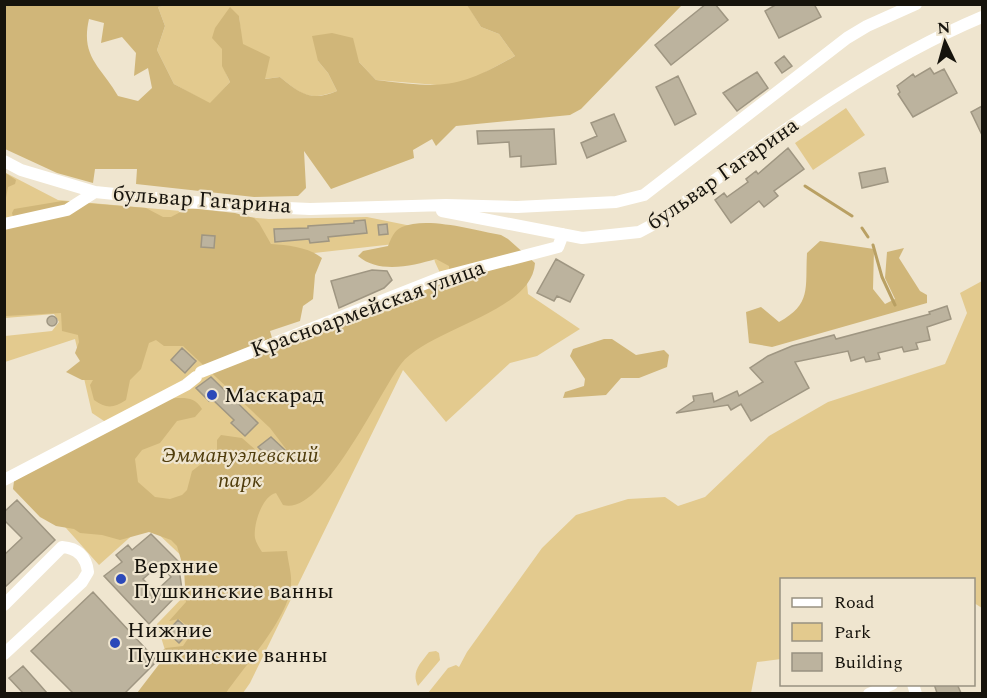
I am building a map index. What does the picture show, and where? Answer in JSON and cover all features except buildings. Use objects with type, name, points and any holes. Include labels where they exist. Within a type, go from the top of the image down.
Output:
[{"type":"street","name":"бульвар Гагарина","points":[[4,161],[21,170],[96,192],[223,205],[310,209],[517,207],[616,202],[644,195],[847,38],[867,26],[916,4]]},
{"type":"street","name":"бульвар Гагарина","points":[[405,207],[473,215],[582,238],[639,232],[656,224],[783,133],[902,54],[982,17]]},
{"type":"street","points":[[4,224],[67,210],[96,192]]},
{"type":"street","name":"Красноармейская улица","points":[[4,480],[186,385],[198,374],[442,277],[558,247],[563,234]]},
{"type":"street","points":[[4,605],[62,547],[78,551],[87,563],[88,572],[82,582],[4,654]]},
{"type":"street","points":[[869,693],[887,686]]},
{"type":"green space","points":[[5,4],[169,5],[158,7],[165,26],[157,50],[174,84],[210,103],[230,82],[222,66],[222,49],[212,38],[215,28],[230,7],[239,16],[243,44],[270,57],[265,79],[280,77],[300,92],[320,96],[337,91],[328,73],[318,61],[312,36],[332,33],[353,38],[359,62],[376,80],[433,85],[448,84],[478,75],[515,56],[499,34],[481,27],[467,5],[682,5],[581,109],[570,115],[456,126],[436,146],[432,139],[413,150],[414,158],[331,189],[304,151],[306,188],[298,196],[254,197],[136,184],[137,169],[95,169],[93,183],[57,173],[5,149]],"holes":[[[89,19],[104,23],[101,43],[122,37],[136,53],[134,76],[148,68],[152,88],[138,101],[118,96],[90,53],[87,43]]]},
{"type":"green space","points":[[467,4],[481,27],[499,34],[515,56],[469,81],[449,86],[376,80],[359,62],[318,61],[328,73],[337,91],[320,96],[307,95],[280,77],[264,79],[242,44],[239,16],[226,41],[223,55],[223,63],[230,82],[210,104],[174,84],[157,50],[165,26],[158,7],[169,5]]},
{"type":"green space","points":[[846,108],[865,135],[813,170],[795,143]]},
{"type":"green space","name":"Эммануэлевский парк","points":[[4,172],[58,200],[269,219],[367,217],[461,236],[524,253],[528,294],[580,329],[537,356],[510,363],[446,422],[403,370],[250,683],[243,693],[141,693],[168,660],[157,624],[188,592],[190,564],[152,528],[137,531],[99,565],[25,482],[119,431],[92,413],[75,339],[5,362],[5,336],[52,331],[59,322],[54,314],[5,318]],"holes":[[[430,240],[435,262],[447,288],[258,365],[234,262]]]},
{"type":"green space","points":[[4,172],[16,180],[15,184],[8,187],[5,203]]},
{"type":"green space","name":"Эммануэлевский парк","points":[[62,201],[146,208],[163,217],[171,217],[186,209],[235,213],[254,218],[271,244],[298,247],[316,254],[322,258],[315,275],[313,299],[303,306],[300,321],[270,331],[272,338],[287,342],[406,298],[450,278],[449,266],[436,259],[406,266],[386,267],[366,262],[358,256],[363,251],[388,246],[395,232],[402,227],[412,224],[437,223],[501,235],[535,263],[530,280],[517,295],[477,319],[433,340],[415,351],[401,364],[349,449],[315,492],[299,503],[283,505],[276,493],[267,499],[257,519],[255,538],[262,552],[287,551],[291,580],[289,597],[275,626],[226,693],[137,693],[160,663],[158,653],[166,648],[183,646],[193,631],[179,619],[169,621],[186,602],[184,570],[177,546],[171,540],[149,532],[120,540],[56,526],[40,517],[13,489],[14,481],[166,399],[191,399],[202,409],[195,417],[177,421],[160,443],[142,450],[135,459],[138,482],[155,497],[170,499],[182,495],[187,490],[192,471],[217,452],[217,440],[221,435],[242,438],[272,464],[286,456],[286,449],[270,428],[183,346],[164,346],[156,340],[149,343],[141,369],[130,380],[126,400],[118,405],[106,406],[94,400],[90,385],[93,380],[82,380],[66,372],[80,361],[75,353],[79,342],[78,335],[62,331],[61,313],[5,316],[4,228],[16,227],[12,213],[14,209]]},
{"type":"green space","points":[[820,241],[874,249],[873,289],[885,304],[895,299],[885,278],[887,252],[904,248],[899,258],[920,291],[927,295],[927,303],[772,347],[749,343],[746,312],[761,307],[779,322],[797,309],[805,294],[807,253]]},
{"type":"green space","points":[[982,281],[982,608],[975,604],[975,578],[780,578],[780,659],[757,662],[751,693],[428,693],[448,668],[456,665],[459,667],[467,652],[542,548],[576,515],[628,499],[665,497],[678,506],[705,497],[769,436],[828,402],[945,364],[967,313],[960,293]]},
{"type":"green space","points":[[604,339],[612,339],[636,355],[664,350],[669,355],[667,367],[639,378],[621,378],[606,395],[563,398],[565,392],[584,386],[585,379],[570,356],[573,349]]},
{"type":"green space","points":[[429,652],[439,653],[440,660],[418,686],[416,672],[418,668]]},
{"type":"waterway","points":[[805,186],[852,216]]},
{"type":"waterway","points":[[862,228],[868,237]]},
{"type":"waterway","points":[[873,245],[882,277],[895,305]]},
{"type":"place","name":"Маскарад","points":[[212,395]]},
{"type":"place","name":"Верхние Пушкинские ванны","points":[[121,579]]},
{"type":"place","name":"Нижние Пушкинские ванны","points":[[115,643]]}]
